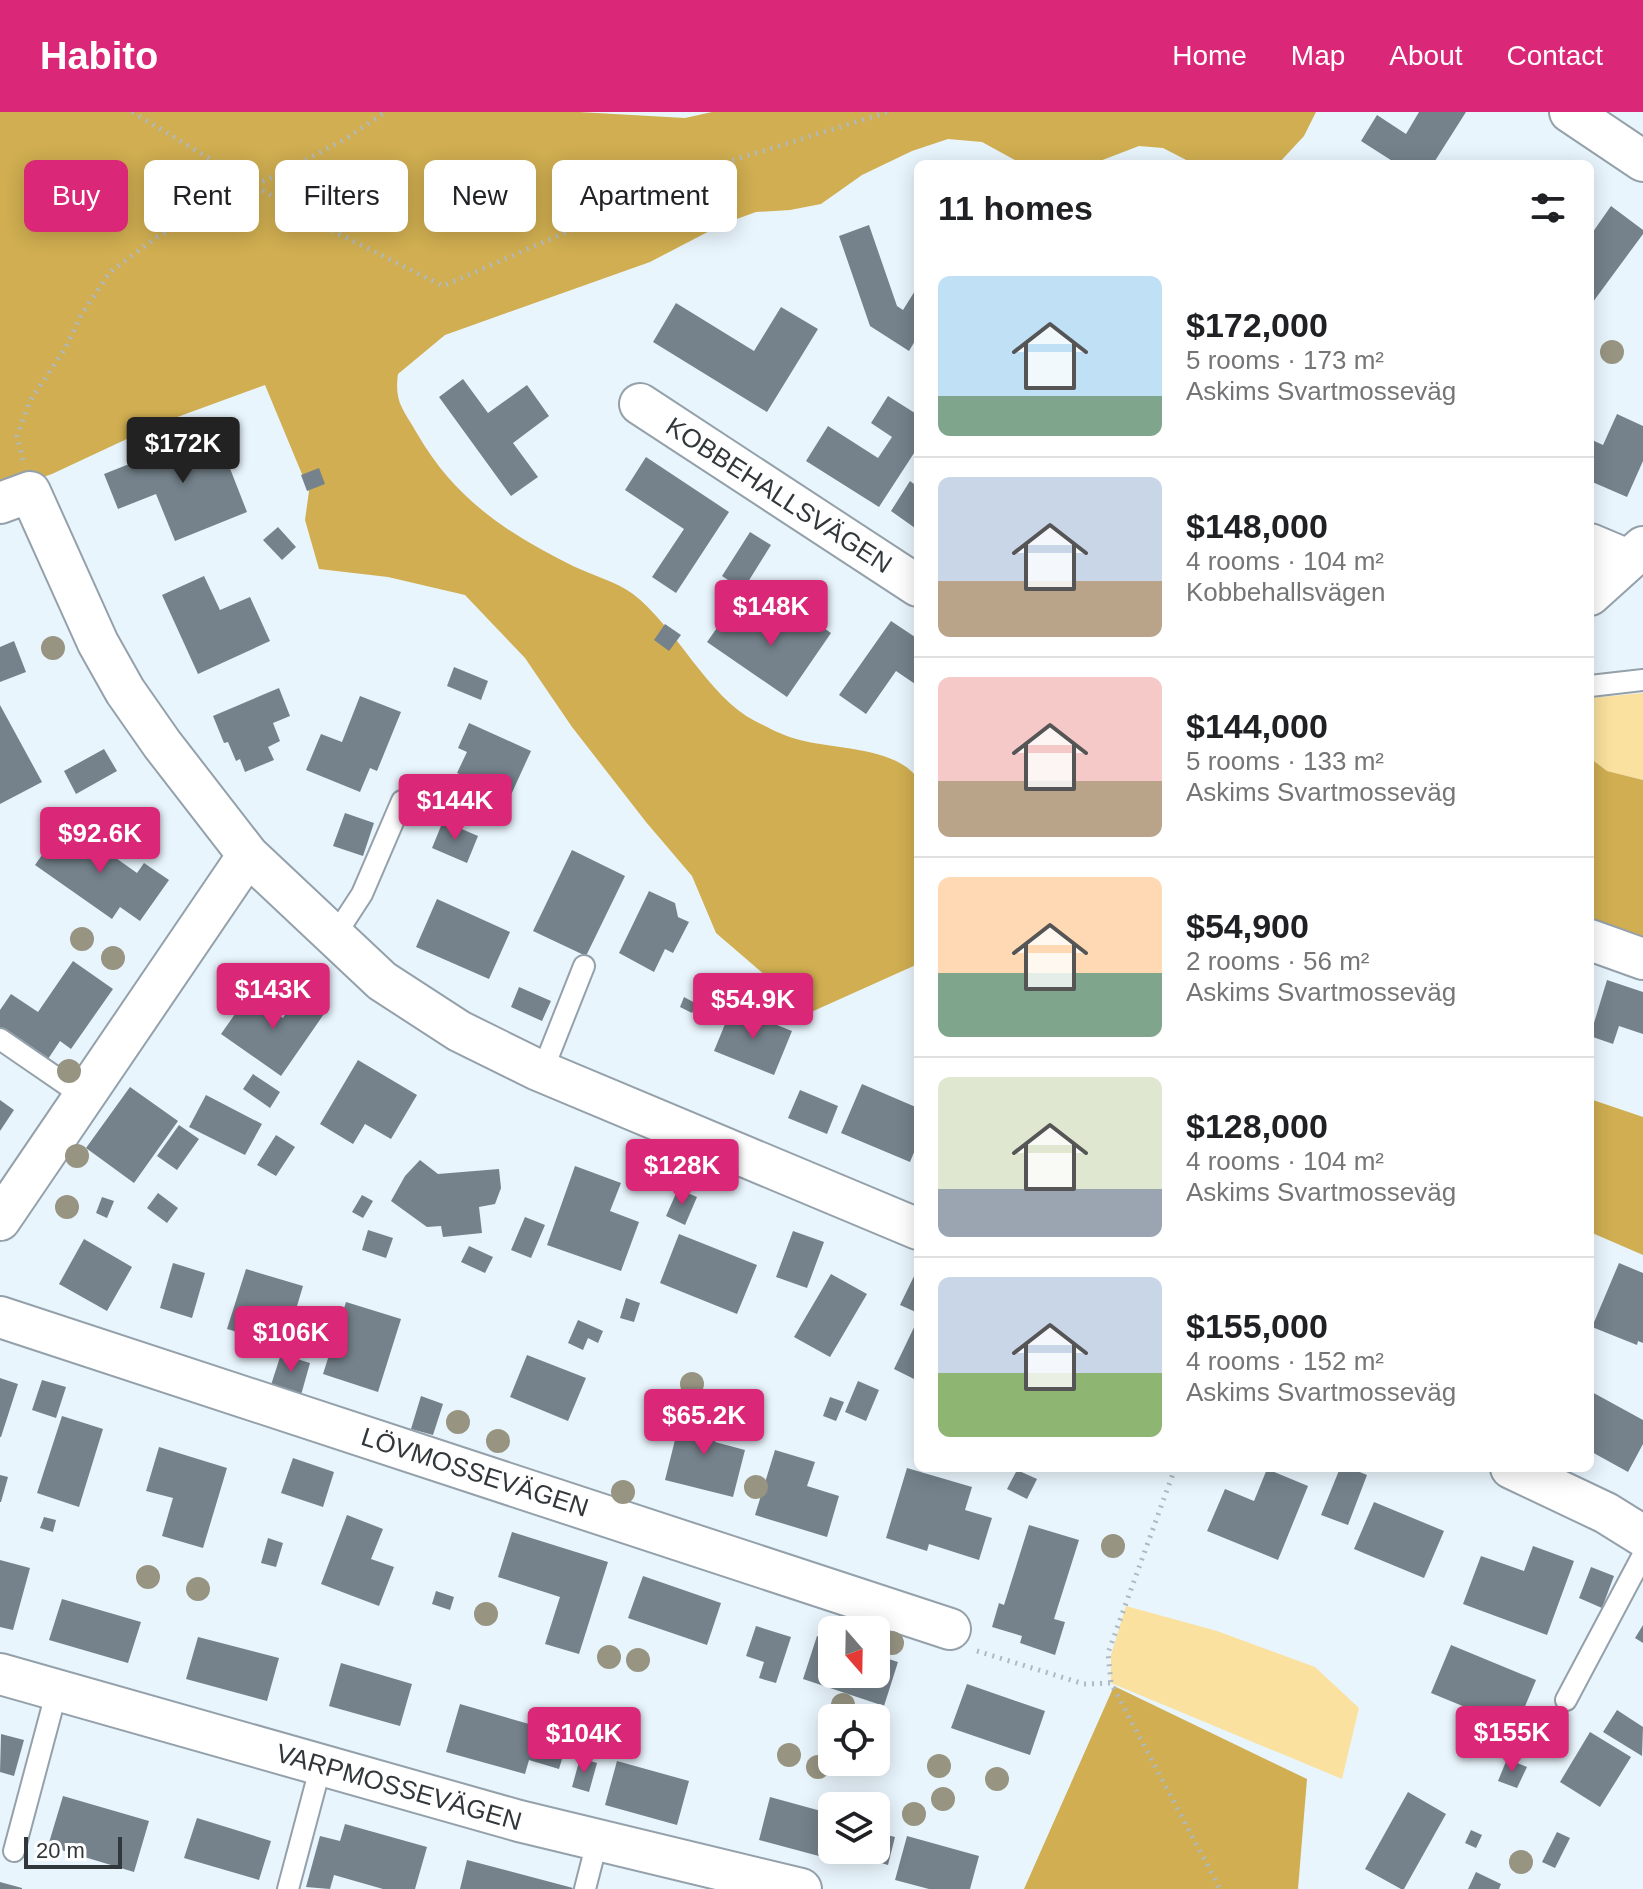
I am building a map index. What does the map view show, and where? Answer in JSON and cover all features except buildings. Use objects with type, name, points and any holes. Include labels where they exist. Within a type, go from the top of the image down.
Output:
[{"type":"street","points":[[1570,112],[1643,161]]},
{"type":"street","name":"KOBBEHALLSVÄGEN","points":[[640,404],[914,583]]},
{"type":"street","points":[[15,498],[125,691],[162,744],[248,855],[382,981],[459,1031],[542,1072],[914,1227]]},
{"type":"street","points":[[1594,545],[1635,553]]},
{"type":"street","points":[[1594,591],[1635,553]]},
{"type":"street","points":[[0,1220],[248,855]]},
{"type":"street","points":[[1594,941],[1643,959]]},
{"type":"street","name":"LÖVMOSSEVÄGEN","points":[[0,1317],[950,1629]]},
{"type":"street","points":[[1519,1472],[1606,1513],[1643,1536]]},
{"type":"street","name":"VARPMOSSEVÄGEN","points":[[0,1674],[597,1842],[801,1889]]},
{"type":"lane","points":[[1594,686],[1643,680]]},
{"type":"lane","points":[[334,937],[362,894],[402,801]]},
{"type":"lane","points":[[542,1072],[584,966]]},
{"type":"lane","points":[[0,1039],[83,1096]]},
{"type":"lane","points":[[1566,1700],[1643,1555]]},
{"type":"lane","points":[[14,1851],[57,1690]]},
{"type":"lane","points":[[288,1889],[321,1765]]},
{"type":"lane","points":[[585,1889],[597,1842]]},
{"type":"path","points":[[132,112],[213,160]]},
{"type":"path","points":[[259,183],[347,138],[385,112]]},
{"type":"path","points":[[259,187],[317,223],[443,286],[724,163],[888,112]]},
{"type":"path","points":[[15,498],[17,436],[30,401],[110,272],[166,232]]},
{"type":"path","points":[[1174,1472],[1108,1653],[1111,1683],[1220,1889]]},
{"type":"path","points":[[950,1629],[954,1644],[1084,1684],[1111,1683]]},
{"type":"shaded area","points":[[0,112],[579,112],[685,118],[712,112],[1316,112],[1304,136],[1282,160],[1186,160],[1163,148],[1139,146],[1102,160],[1015,160],[982,142],[948,139],[912,151],[862,175],[821,204],[756,212],[737,219],[737,160],[552,160],[552,232],[708,232],[650,262],[445,335],[398,374],[397,392],[404,412],[433,458],[466,496],[527,541],[633,594],[664,624],[707,679],[738,710],[794,739],[880,755],[895,761],[914,775],[914,966],[809,1013],[716,933],[692,876],[572,727],[525,658],[465,595],[388,577],[319,569],[305,520],[309,491],[265,385],[161,423],[52,474],[0,492]]},
{"type":"shaded area","points":[[1643,693],[1643,780],[1607,771],[1594,761],[1594,698]]},
{"type":"shaded area","points":[[1594,761],[1607,771],[1643,780],[1643,940],[1594,923]]},
{"type":"shaded area","points":[[1594,1100],[1643,1117],[1643,1255],[1594,1234]]},
{"type":"shaded area","points":[[1126,1606],[1217,1631],[1315,1667],[1359,1708],[1342,1779],[1111,1683],[1111,1655]]},
{"type":"shaded area","points":[[1114,1686],[1307,1779],[1298,1889],[1024,1889]]}]
